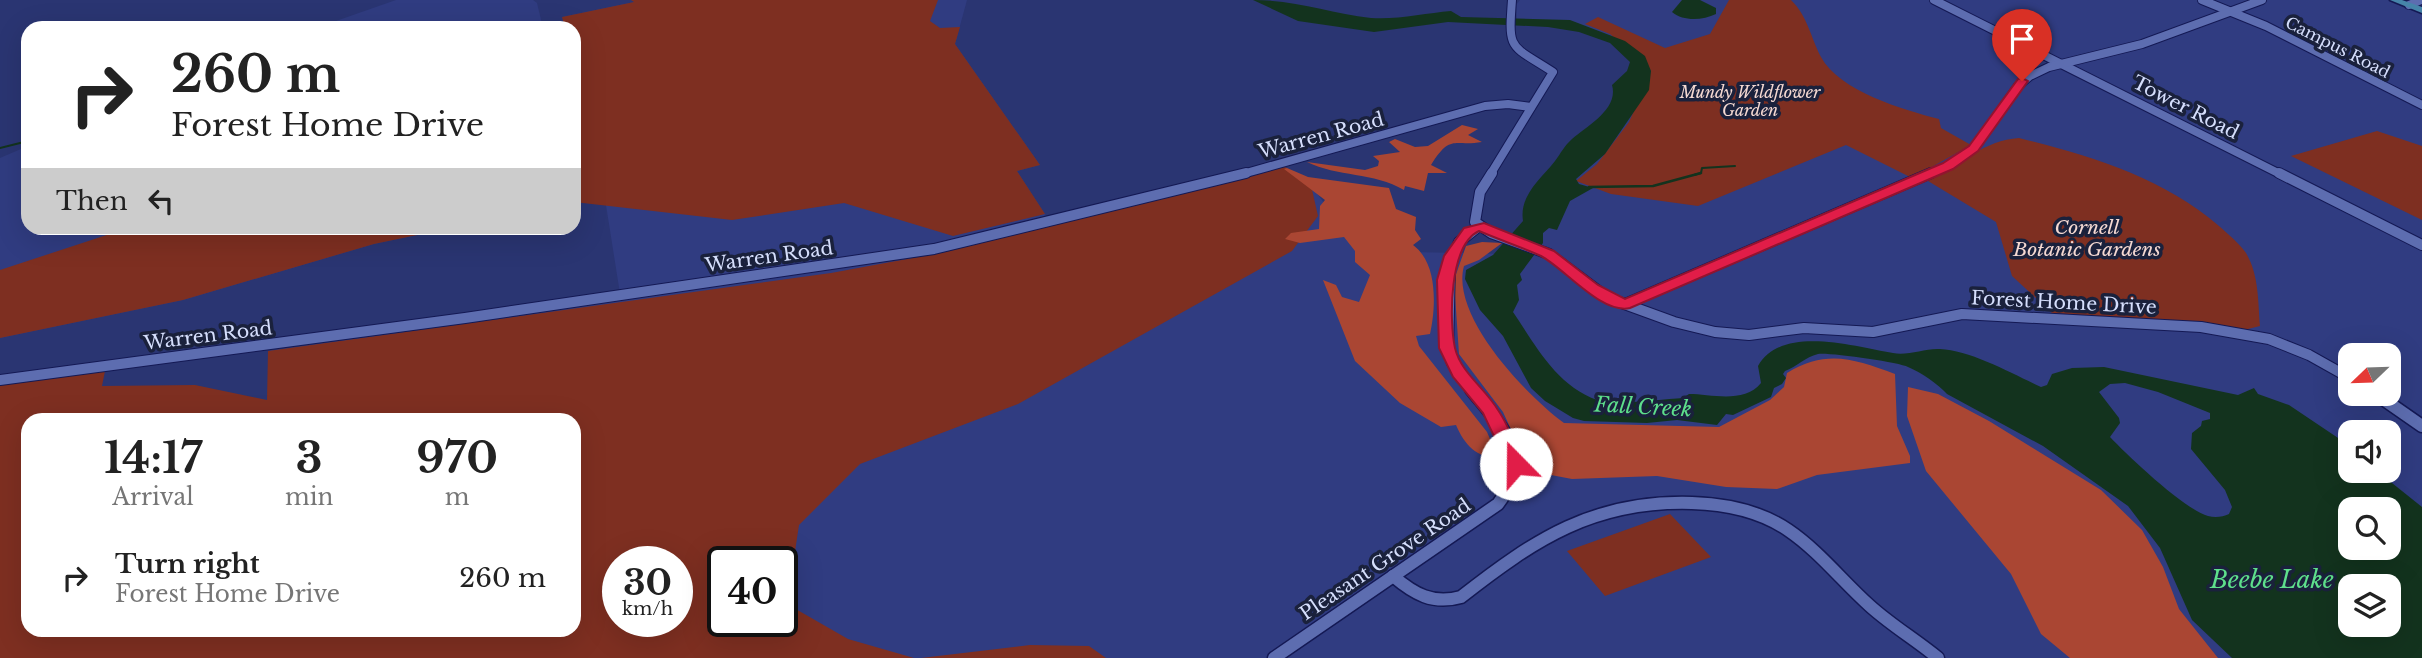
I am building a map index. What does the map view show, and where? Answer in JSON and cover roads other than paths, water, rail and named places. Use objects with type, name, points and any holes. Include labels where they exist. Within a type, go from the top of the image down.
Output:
[{"type":"main road","points":[[2394,0],[2422,10]]},
{"type":"street","points":[[1479,226],[1474,212],[1480,192],[1553,72],[1512,44],[1509,9],[1512,0]]},
{"type":"street","name":"Tower Road","points":[[1934,0],[2422,245]]},
{"type":"street","name":"Campus Road","points":[[2202,0],[2276,31],[2422,106]]},
{"type":"street","points":[[1625,304],[1948,166],[1974,148],[2022,81],[2039,71],[2126,49],[2262,0]]},
{"type":"street","points":[[2409,5],[2421,0]]},
{"type":"street","name":"Warren Road","points":[[0,380],[465,318],[934,249],[1300,160],[1485,106],[1508,104],[1531,107]]},
{"type":"street","name":"Forest Home Drive","points":[[1479,226],[1560,261],[1592,289],[1625,304],[1674,322],[1742,335],[1804,328],[1873,332],[1962,314],[2002,313],[2201,327],[2269,339],[2309,355],[2338,371]]},
{"type":"street","name":"Pleasant Grove Road","points":[[1274,658],[1498,504],[1515,482],[1516,464],[1502,431],[1491,411],[1455,367],[1447,348],[1445,280],[1452,256],[1465,235],[1479,226]]},
{"type":"street","points":[[2393,406],[2422,426]]},
{"type":"street","points":[[1393,576],[1415,595],[1430,601],[1452,601],[1543,536],[1596,514],[1648,503],[1720,505],[1759,514],[1789,531],[1872,608],[1938,658]]},
{"type":"water","name":"Beebe Lake","points":[[1253,0],[1283,2],[1371,18],[1451,11],[1461,17],[1570,20],[1625,41],[1645,56],[1651,71],[1649,90],[1605,154],[1576,179],[1579,184],[1593,188],[1570,201],[1557,230],[1549,228],[1543,233],[1543,243],[1520,274],[1522,280],[1517,285],[1519,300],[1513,312],[1558,375],[1583,393],[1606,402],[1683,398],[1689,394],[1746,394],[1761,383],[1758,366],[1769,353],[1784,345],[1801,342],[1840,343],[1899,354],[1934,349],[1952,350],[1991,363],[2041,387],[2047,385],[2052,374],[2072,368],[2104,367],[2238,395],[2254,388],[2258,394],[2289,405],[2338,438],[2338,483],[2392,483],[2422,507],[2422,658],[2232,658],[2192,620],[2160,548],[2128,506],[2043,446],[1947,394],[1924,376],[1902,365],[1848,356],[1813,355],[1785,371],[1783,374],[1786,378],[1774,388],[1771,397],[1733,415],[1726,414],[1717,425],[1677,420],[1647,423],[1584,421],[1573,418],[1545,401],[1531,388],[1503,336],[1480,310],[1465,279],[1466,270],[1493,255],[1523,221],[1524,203],[1532,188],[1569,142],[1606,109],[1613,94],[1612,85],[1627,71],[1630,62],[1610,43],[1579,32],[1548,27],[1448,22],[1374,32],[1298,21]],"holes":[[[2125,383],[2158,392],[2210,413],[2210,419],[2202,421],[2201,426],[2192,433],[2191,449],[2225,490],[2232,507],[2229,514],[2208,516],[2185,504],[2110,437],[2120,423],[2119,418],[2099,392],[2110,384]]]},
{"type":"water","points":[[1682,0],[1700,0],[1716,8],[1716,14],[1694,19],[1677,15],[1672,12]]},
{"type":"waterway","points":[[0,148],[21,143]]},
{"type":"waterway","points":[[1701,173],[1702,168],[1735,166]]},
{"type":"waterway","points":[[1589,187],[1653,186],[1701,173]]},
{"type":"waterway","points":[[1694,175],[1701,173]]},
{"type":"park label","name":"Mundy Wildflower Garden","points":[[1750,101]]},
{"type":"park label","name":"Cornell Botanic Gardens","points":[[2087,238]]},
{"type":"water label","name":"Fall Creek","points":[[1643,407]]}]
